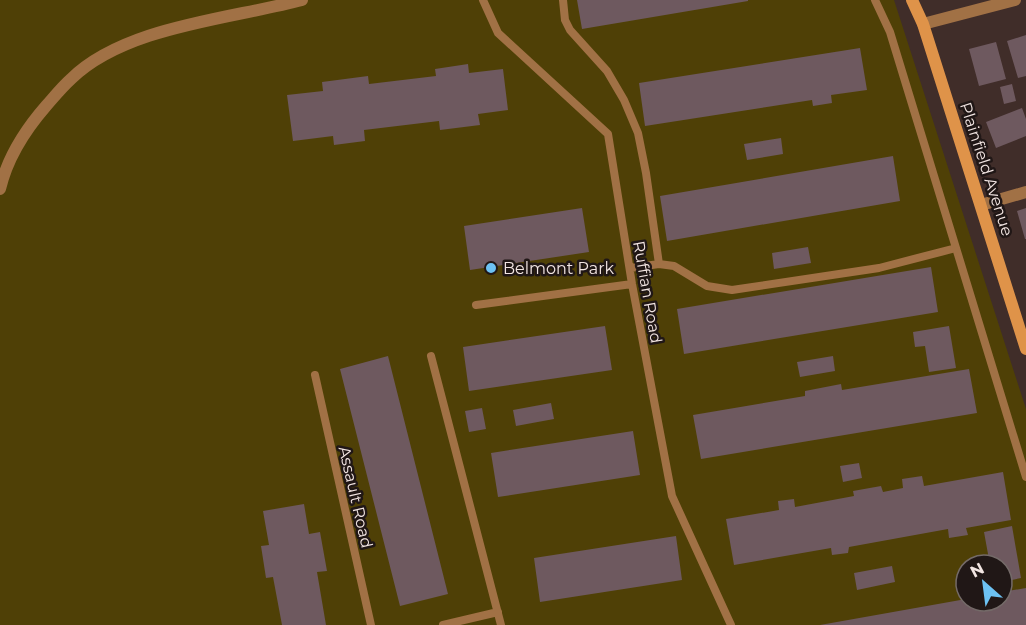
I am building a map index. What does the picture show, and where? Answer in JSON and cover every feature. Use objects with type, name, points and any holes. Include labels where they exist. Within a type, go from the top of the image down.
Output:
[{"type":"main road","name":"Plainfield Avenue","points":[[912,0],[923,24],[1026,349]]},
{"type":"street","points":[[0,189],[10,161],[35,119],[72,78],[95,60],[156,33],[302,0]]},
{"type":"street","points":[[923,24],[1015,0]]},
{"type":"street","points":[[981,205],[1026,192]]},
{"type":"lane","name":"Ruffian Road","points":[[483,0],[498,33],[608,134],[632,284],[672,496],[731,625]]},
{"type":"lane","points":[[563,0],[565,20],[570,30],[607,71],[624,100],[638,134],[646,173],[658,264]]},
{"type":"lane","points":[[875,0],[890,32],[1026,477]]},
{"type":"lane","points":[[630,268],[658,264],[674,266],[707,286],[732,290],[879,268],[956,248]]},
{"type":"lane","points":[[476,305],[632,284]]},
{"type":"lane","points":[[431,356],[501,625]]},
{"type":"lane","name":"Assault Road","points":[[315,375],[371,625]]},
{"type":"lane","points":[[443,625],[498,612]]},
{"type":"shaded area","name":"Belmont Park","points":[[0,0],[894,0],[1026,409],[1026,625],[0,625]]},
{"type":"building","points":[[577,0],[748,0],[748,1],[582,29]]},
{"type":"building","points":[[1026,35],[1026,76],[1018,78],[1007,41]]},
{"type":"building","points":[[996,42],[1006,79],[979,86],[969,49]]},
{"type":"building","points":[[860,48],[867,90],[831,95],[832,103],[813,106],[812,100],[645,126],[639,83]]},
{"type":"building","points":[[468,64],[469,73],[503,69],[508,110],[478,114],[480,125],[440,130],[439,121],[364,130],[365,141],[334,145],[333,136],[293,141],[287,95],[323,91],[322,82],[368,76],[369,84],[436,76],[435,69]]},
{"type":"building","points":[[1012,84],[1016,101],[1004,104],[1000,87]]},
{"type":"building","points":[[1022,108],[1026,119],[1026,136],[996,148],[986,122]]},
{"type":"building","points":[[781,138],[783,154],[747,160],[744,144]]},
{"type":"building","points":[[893,156],[900,201],[667,241],[660,196]]},
{"type":"building","points":[[582,208],[589,252],[470,270],[464,226]]},
{"type":"building","points":[[1026,208],[1026,239],[1025,239],[1017,211]]},
{"type":"building","points":[[808,247],[811,263],[774,269],[772,253]]},
{"type":"building","points":[[931,267],[938,312],[684,354],[677,309]]},
{"type":"building","points":[[605,326],[612,370],[469,391],[463,347]]},
{"type":"building","points":[[949,326],[956,368],[929,372],[925,346],[915,347],[913,332]]},
{"type":"building","points":[[388,356],[448,594],[400,606],[340,369]]},
{"type":"building","points":[[833,356],[835,371],[800,377],[797,362]]},
{"type":"building","points":[[969,369],[977,413],[701,459],[693,415],[805,396],[805,391],[841,384],[842,390]]},
{"type":"building","points":[[551,403],[554,419],[516,426],[513,410]]},
{"type":"building","points":[[482,408],[486,429],[469,432],[465,411]]},
{"type":"building","points":[[633,431],[640,475],[498,497],[491,453]]},
{"type":"building","points":[[859,463],[862,478],[843,482],[840,466]]},
{"type":"building","points":[[1003,472],[1011,520],[966,528],[968,535],[949,538],[948,529],[849,547],[848,553],[832,555],[831,548],[734,565],[726,519],[779,510],[778,501],[794,499],[795,507],[854,496],[853,491],[881,486],[883,492],[903,488],[902,479],[922,476],[924,486]]},
{"type":"building","points":[[304,504],[309,534],[320,532],[327,571],[317,572],[326,625],[282,625],[273,577],[266,578],[261,546],[269,545],[263,511]]},
{"type":"building","points":[[1012,526],[1021,578],[1014,579],[1014,553],[988,553],[984,532]]},
{"type":"building","points":[[676,536],[682,580],[540,602],[534,558]]},
{"type":"building","points":[[892,566],[895,582],[857,590],[854,573]]},
{"type":"building","points":[[1026,588],[1026,625],[820,625],[954,601],[954,613],[1014,613],[1014,590]]},
{"type":"place","name":"Belmont Park","points":[[491,268]]}]
